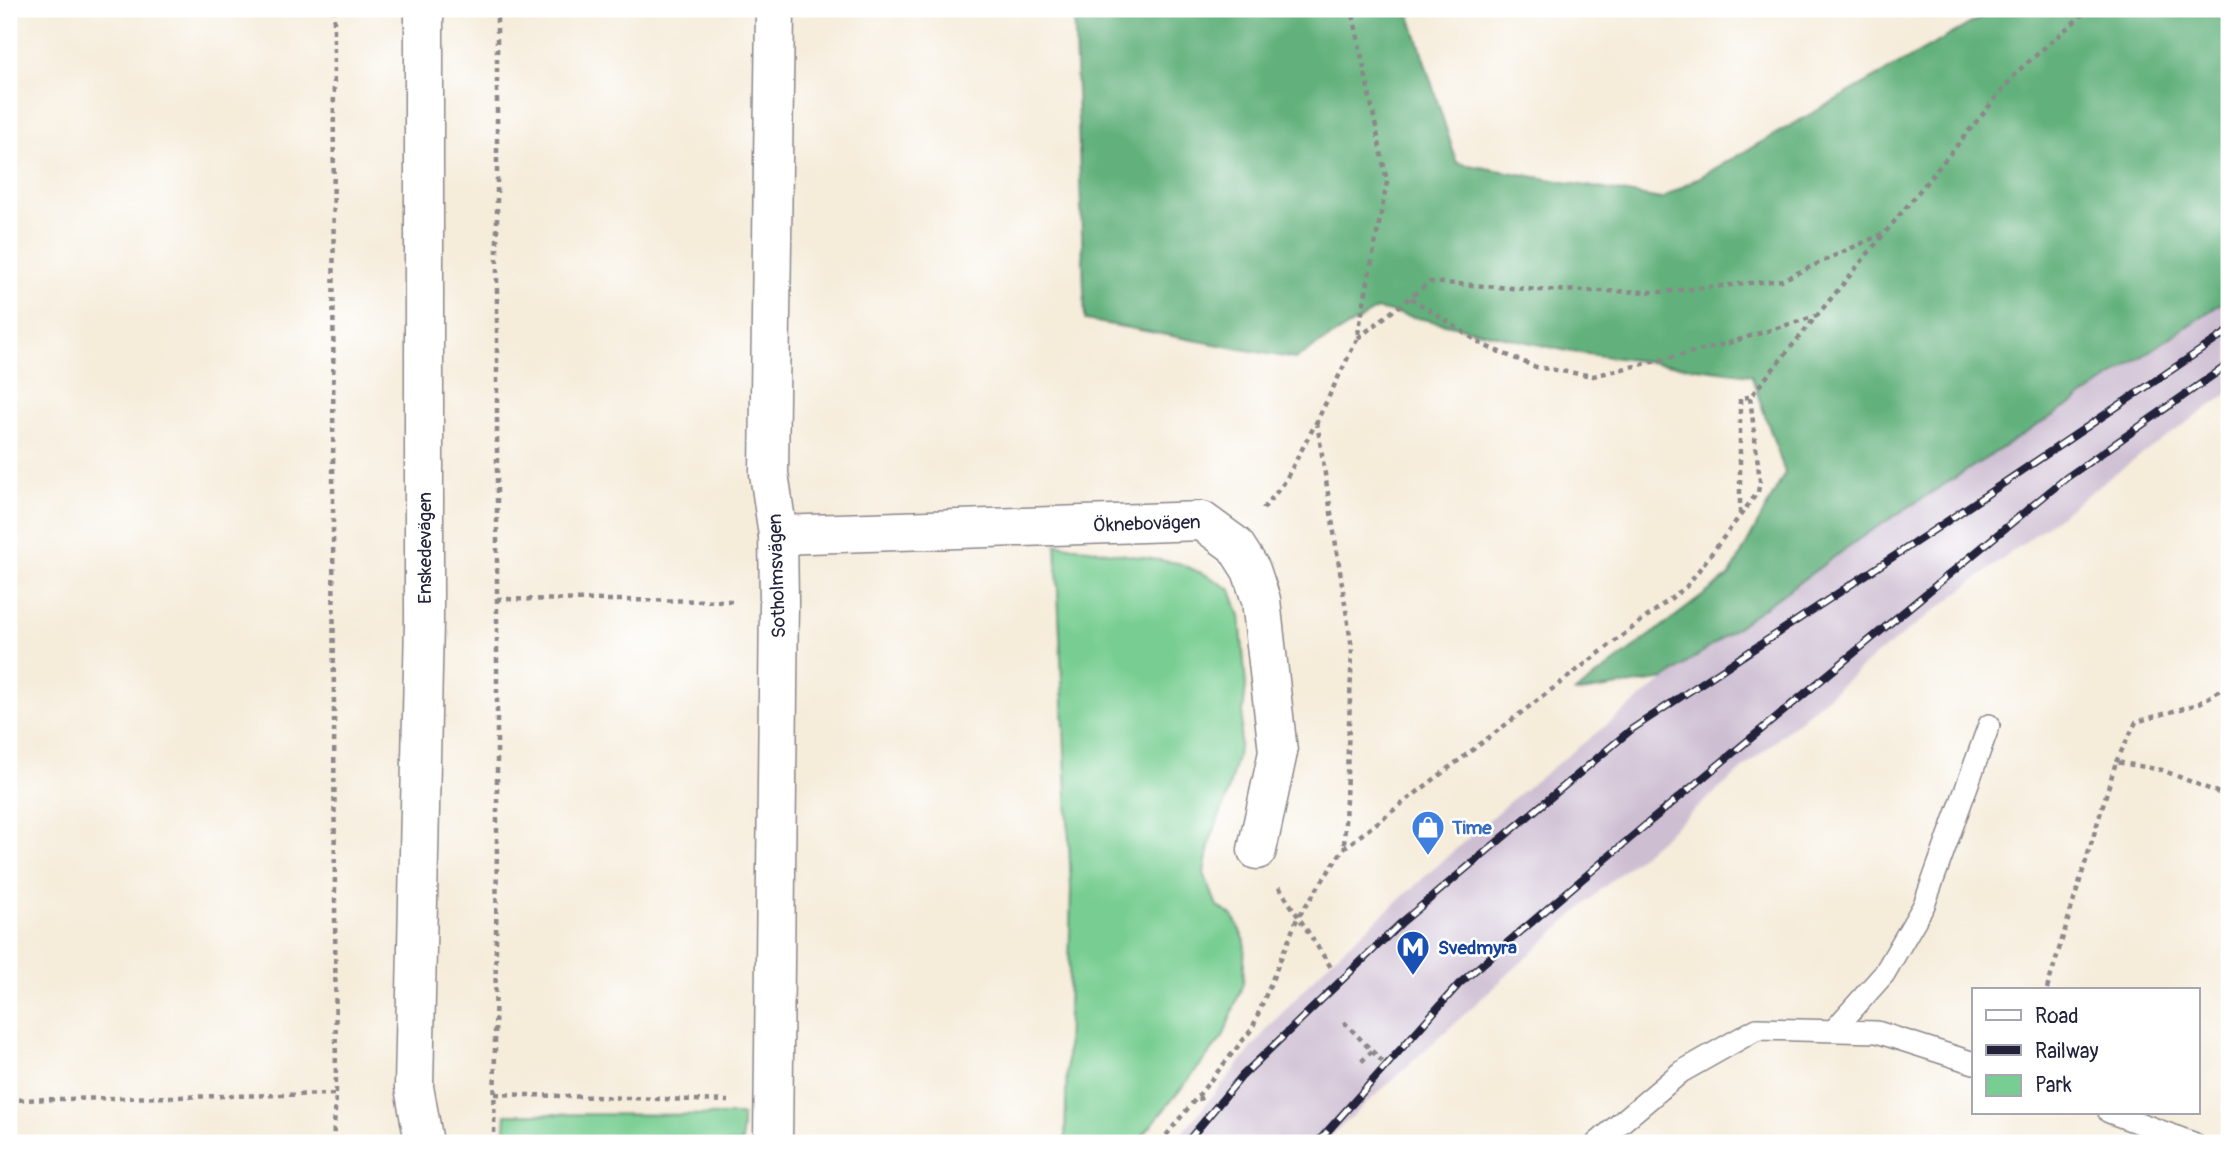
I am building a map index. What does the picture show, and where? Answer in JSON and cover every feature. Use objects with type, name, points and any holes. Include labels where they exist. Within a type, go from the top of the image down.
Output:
[{"type":"street","name":"Enskedevägen","points":[[424,9],[424,621],[414,1087],[424,1143]]},
{"type":"street","name":"Sotholmsvägen","points":[[773,1143],[779,601],[778,534],[769,472],[775,9]]},
{"type":"street","name":"Öknebovägen","points":[[778,534],[1202,520],[1235,545],[1251,570],[1261,600],[1278,752],[1257,850]]},
{"type":"street","name":"Enskedevägen","points":[[399,1143],[414,1087]]},
{"type":"lane","points":[[1834,1030],[1884,974],[1924,905],[1989,725]]},
{"type":"lane","points":[[1597,1143],[1681,1072],[1757,1029],[1877,1031],[1972,1062]]},
{"type":"lane","points":[[2114,1114],[2193,1143]]},
{"type":"path","points":[[332,1143],[337,1094],[332,523],[334,9]]},
{"type":"path","points":[[494,1143],[497,9]]},
{"type":"path","points":[[1235,545],[1283,483],[1357,339],[1387,182],[1352,9]]},
{"type":"path","points":[[1160,1143],[1252,1029],[1297,919],[1344,848],[1686,587],[1758,492],[1760,481],[1751,397],[2018,71],[2090,9]]},
{"type":"path","points":[[1357,339],[1430,282],[1539,290],[1660,292],[1782,280],[1886,232]]},
{"type":"path","points":[[1411,298],[1485,346],[1536,367],[1593,376],[1715,347],[1817,315]]},
{"type":"path","points":[[1740,515],[1740,398],[1751,397]]},
{"type":"path","points":[[1317,421],[1352,649],[1344,848]]},
{"type":"path","points":[[497,599],[779,601]]},
{"type":"path","points":[[2047,988],[2116,762],[2136,722],[2198,704],[2229,685]]},
{"type":"path","points":[[2116,762],[2162,770],[2229,797]]},
{"type":"path","points":[[1297,919],[1332,969]]},
{"type":"path","points":[[1344,1022],[1391,1070]]},
{"type":"path","points":[[1359,1064],[1372,1051]]},
{"type":"path","points":[[9,1100],[337,1094]]},
{"type":"path","points":[[495,1094],[772,1102]]},
{"type":"path","points":[[1199,1096],[1203,1105]]},
{"type":"shaded area","points":[[2229,298],[2229,393],[2113,475],[1874,657],[1603,888],[1323,1143],[1174,1143],[1269,1027],[1330,961],[1510,801],[1665,679],[1866,534],[2076,401]]},
{"type":"green space","points":[[1074,9],[1408,9],[1457,163],[1661,199],[1996,9],[2229,9],[2229,298],[2076,401],[1866,534],[1665,679],[1574,693],[1730,575],[1785,473],[1751,375],[1572,352],[1377,309],[1295,359],[1085,320]]},
{"type":"green space","points":[[1056,544],[1178,563],[1231,590],[1240,616],[1246,686],[1239,749],[1226,799],[1210,841],[1204,873],[1217,906],[1233,916],[1245,941],[1243,983],[1223,1037],[1137,1143],[1065,1143],[1071,888]]},
{"type":"green space","points":[[506,1114],[742,1115],[742,1143],[504,1143]]},
{"type":"railway","points":[[1186,1143],[1242,1076],[1401,923],[1632,729],[2229,331]]},
{"type":"railway","points":[[1317,1143],[1459,984],[1648,823],[2066,478],[2229,364]]},
{"type":"place","name":"Time","points":[[1428,857]]},
{"type":"place","name":"Svedmyra","points":[[1413,977]]}]
